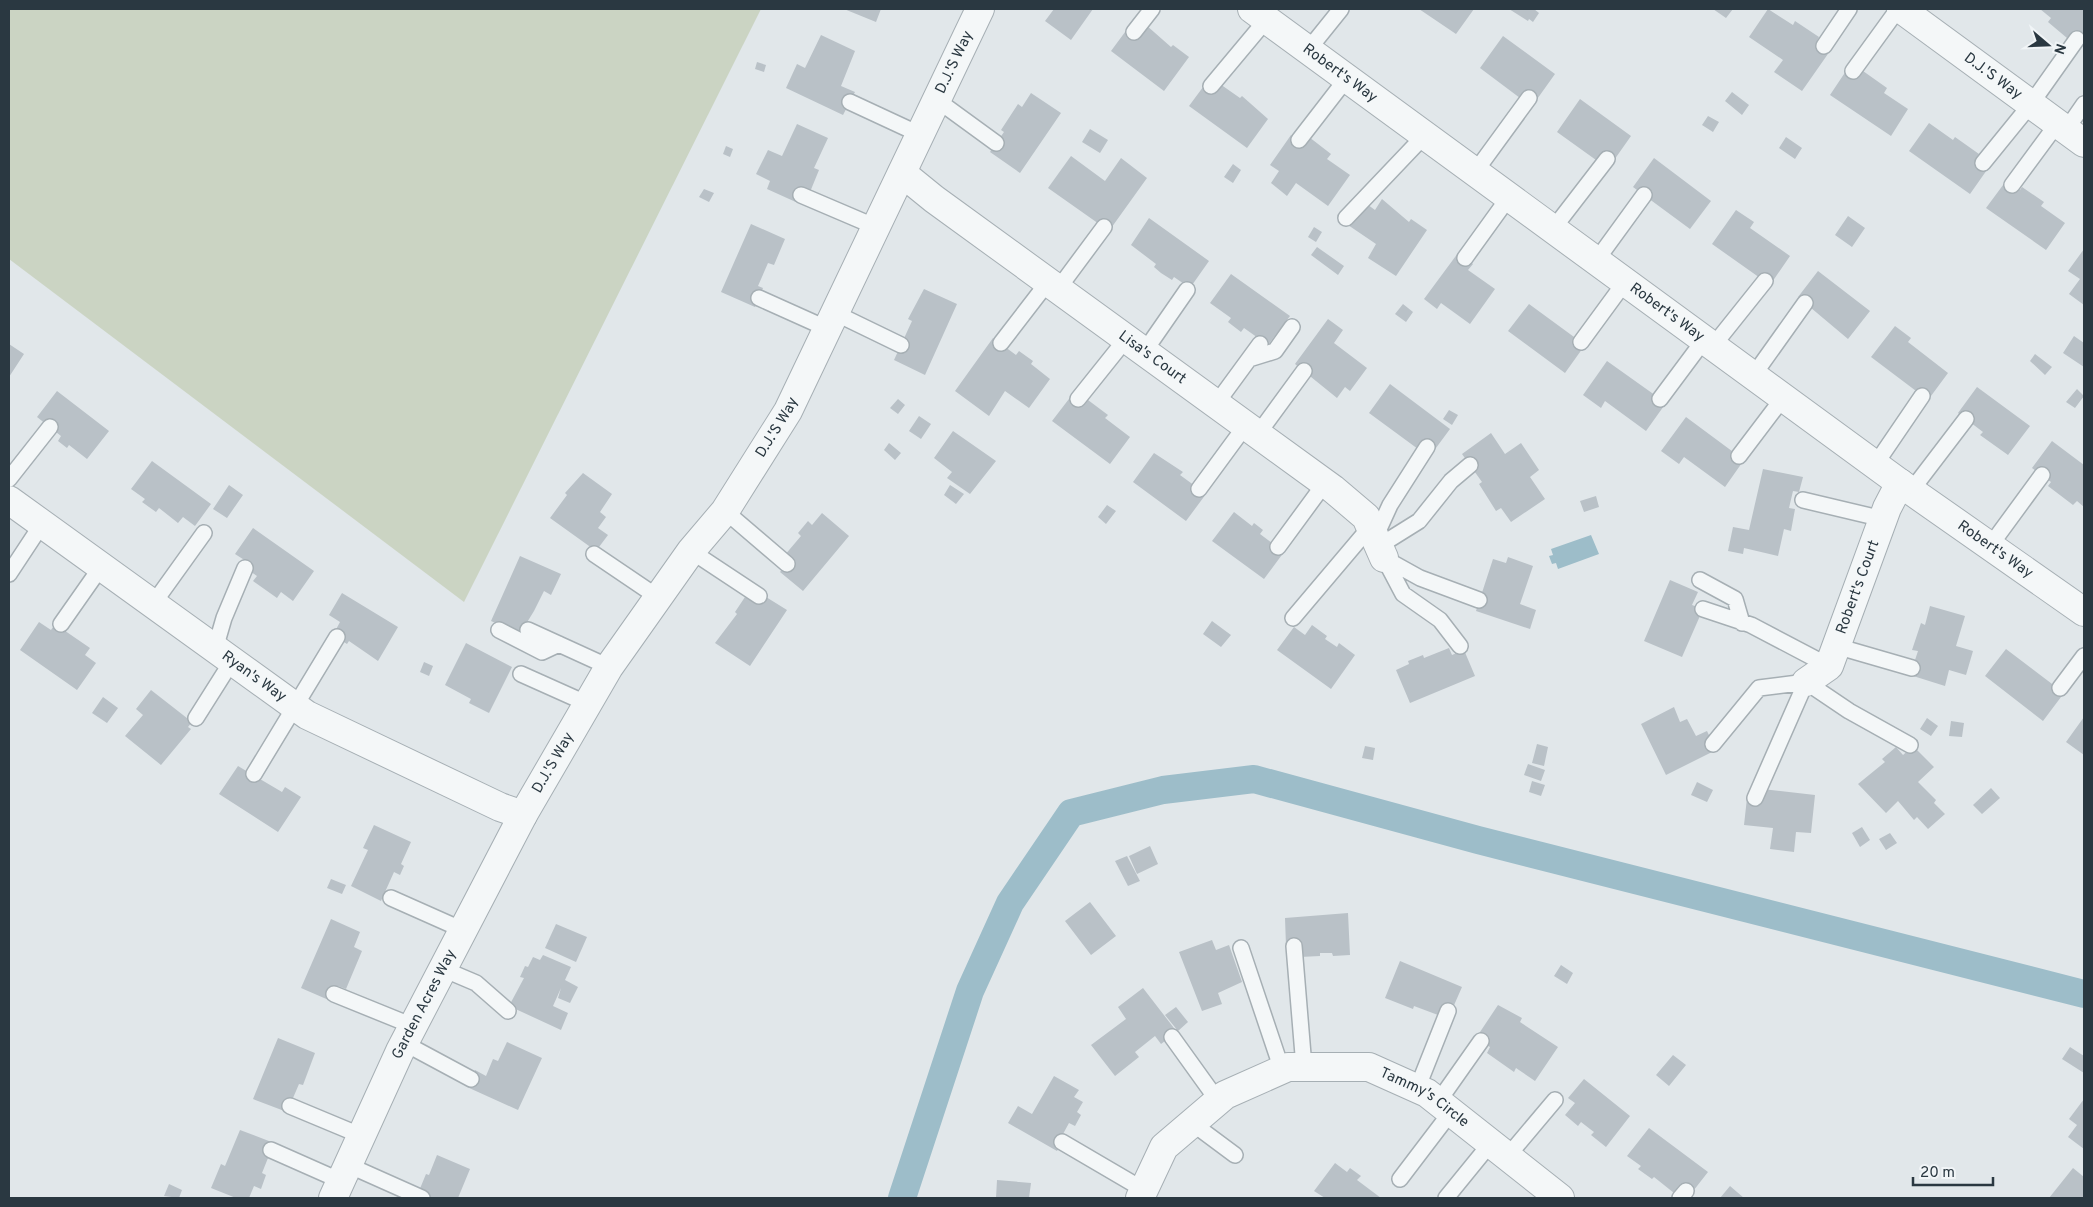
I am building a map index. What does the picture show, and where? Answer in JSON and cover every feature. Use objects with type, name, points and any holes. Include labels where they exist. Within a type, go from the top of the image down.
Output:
[{"type":"street","name":"D.J.'S Way","points":[[523,815],[609,667],[691,551],[725,511],[788,411],[980,9]]},
{"type":"street","name":"D.J.'S Way","points":[[1903,10],[2069,132]]},
{"type":"street","name":"Robert's Way","points":[[1260,14],[1905,487],[2084,612]]},
{"type":"street","name":"Lisa's Court","points":[[902,173],[934,199],[1325,483],[1366,518],[1377,542]]},
{"type":"street","name":"Robert's Court","points":[[1832,656],[1883,519],[1905,487]]},
{"type":"street","name":"Ryan's Way","points":[[9,500],[307,714],[500,807],[523,815]]},
{"type":"street","points":[[1806,682],[1832,656]]},
{"type":"street","name":"Garden Acres Way","points":[[341,1181],[409,1034],[523,815]]},
{"type":"street","name":"Tammy's Circle","points":[[1142,1194],[1164,1147],[1225,1095],[1293,1068],[1369,1067],[1435,1101],[1560,1198]]},
{"type":"lane","points":[[1134,32],[1152,9]]},
{"type":"lane","points":[[1308,50],[1340,9]]},
{"type":"lane","points":[[1824,46],[1849,9]]},
{"type":"lane","points":[[1853,71],[1903,10]]},
{"type":"lane","points":[[1210,86],[1260,14]]},
{"type":"lane","points":[[1983,163],[2031,104],[2078,39]]},
{"type":"lane","points":[[1299,140],[1347,78]]},
{"type":"lane","points":[[1475,172],[1529,98]]},
{"type":"lane","points":[[937,100],[996,143]]},
{"type":"lane","points":[[850,102],[921,135]]},
{"type":"lane","points":[[2012,185],[2069,132],[2084,104]]},
{"type":"lane","points":[[1346,218],[1425,135]]},
{"type":"lane","points":[[1553,229],[1607,159]]},
{"type":"lane","points":[[801,195],[876,227]]},
{"type":"lane","points":[[1596,261],[1644,195]]},
{"type":"lane","points":[[1465,258],[1509,197]]},
{"type":"lane","points":[[1000,343],[1104,227]]},
{"type":"lane","points":[[1660,399],[1765,281]]},
{"type":"lane","points":[[1581,342],[1625,282]]},
{"type":"lane","points":[[1078,398],[1135,345],[1187,290]]},
{"type":"lane","points":[[759,298],[901,345]]},
{"type":"lane","points":[[1753,376],[1805,302]]},
{"type":"lane","points":[[1249,359],[1275,351],[1292,327]]},
{"type":"lane","points":[[1216,404],[1260,344]]},
{"type":"lane","points":[[1200,489],[1304,371]]},
{"type":"lane","points":[[1875,465],[1922,396]]},
{"type":"lane","points":[[1739,456],[1783,398]]},
{"type":"lane","points":[[1905,487],[1966,419]]},
{"type":"lane","points":[[9,479],[50,428]]},
{"type":"lane","points":[[1427,447],[1390,505],[1377,542],[1403,594],[1440,620],[1460,646]]},
{"type":"lane","points":[[1293,618],[1377,542],[1419,521],[1451,482],[1470,465]]},
{"type":"lane","points":[[1990,546],[2042,476]]},
{"type":"lane","points":[[1278,547],[1325,483]]},
{"type":"lane","points":[[1803,500],[1883,519]]},
{"type":"lane","points":[[725,511],[787,564]]},
{"type":"lane","points":[[9,574],[42,524]]},
{"type":"lane","points":[[153,604],[204,533]]},
{"type":"lane","points":[[1377,542],[1420,578],[1479,600]]},
{"type":"lane","points":[[691,551],[759,596]]},
{"type":"lane","points":[[594,554],[659,598]]},
{"type":"lane","points":[[61,624],[101,566]]},
{"type":"lane","points":[[196,718],[224,655],[224,618],[245,568]]},
{"type":"lane","points":[[1700,580],[1735,599],[1742,623]]},
{"type":"lane","points":[[1703,610],[1832,656],[1912,668]]},
{"type":"lane","points":[[499,630],[542,652],[559,644]]},
{"type":"lane","points":[[528,630],[609,667]]},
{"type":"lane","points":[[254,774],[337,637]]},
{"type":"lane","points":[[2060,688],[2084,656]]},
{"type":"lane","points":[[520,674],[588,704]]},
{"type":"lane","points":[[1755,798],[1806,682]]},
{"type":"lane","points":[[1713,744],[1758,688],[1806,682],[1849,711],[1910,745]]},
{"type":"lane","points":[[391,898],[463,930]]},
{"type":"lane","points":[[1293,1068],[1294,946]]},
{"type":"lane","points":[[1241,948],[1293,1068]]},
{"type":"lane","points":[[443,969],[476,983],[508,1011]]},
{"type":"lane","points":[[334,994],[409,1034],[471,1079]]},
{"type":"lane","points":[[1435,1101],[1448,1011]]},
{"type":"lane","points":[[1172,1037],[1218,1101]]},
{"type":"lane","points":[[1400,1179],[1435,1101],[1481,1041]]},
{"type":"lane","points":[[1446,1198],[1555,1100]]},
{"type":"lane","points":[[290,1106],[362,1136]]},
{"type":"lane","points":[[1192,1123],[1235,1155]]},
{"type":"lane","points":[[1062,1142],[1142,1194]]},
{"type":"lane","points":[[271,1150],[341,1181],[422,1198]]},
{"type":"green space","points":[[9,9],[761,9],[464,602],[9,259]]},
{"type":"water","points":[[1591,535],[1599,554],[1558,569],[1556,563],[1552,564],[1549,556],[1553,555],[1551,549]]},
{"type":"building","points":[[844,9],[881,9],[876,22]]},
{"type":"building","points":[[1054,9],[1093,9],[1071,40],[1045,21]]},
{"type":"building","points":[[1419,9],[1474,9],[1456,34]]},
{"type":"building","points":[[1509,9],[1534,9],[1539,13],[1533,22],[1529,19],[1528,21]]},
{"type":"building","points":[[1713,9],[1733,9],[1726,18]]},
{"type":"building","points":[[1768,9],[1793,25],[1795,21],[1819,37],[1817,41],[1830,51],[1802,91],[1774,72],[1783,60],[1749,37]]},
{"type":"building","points":[[2040,9],[2084,9],[2084,40],[2082,43],[2071,34],[2067,38],[2048,22],[2051,18]]},
{"type":"building","points":[[1146,25],[1171,47],[1173,45],[1189,57],[1164,91],[1111,51],[1128,28]]},
{"type":"building","points":[[821,35],[855,51],[841,86],[855,92],[843,115],[786,88],[797,64],[805,68]]},
{"type":"building","points":[[1503,36],[1555,74],[1535,102],[1520,98],[1480,68]]},
{"type":"building","points":[[757,62],[766,65],[764,72],[755,69]]},
{"type":"building","points":[[1848,68],[1860,76],[1863,71],[1887,88],[1884,93],[1908,109],[1891,136],[1830,95]]},
{"type":"building","points":[[1206,83],[1220,84],[1240,98],[1242,96],[1268,119],[1247,148],[1189,106]]},
{"type":"building","points":[[1732,92],[1749,105],[1742,115],[1725,101]]},
{"type":"building","points":[[1031,93],[1061,113],[1020,173],[990,152],[1004,132],[1001,130],[1018,104],[1022,107]]},
{"type":"building","points":[[1580,99],[1631,136],[1612,163],[1600,155],[1596,160],[1557,132]]},
{"type":"building","points":[[1708,116],[1719,122],[1713,132],[1702,125]]},
{"type":"building","points":[[1929,123],[1953,140],[1955,137],[1979,154],[1976,158],[1989,167],[1970,194],[1909,151]]},
{"type":"building","points":[[797,124],[828,138],[814,168],[819,170],[810,192],[804,189],[798,203],[767,189],[770,181],[756,174],[768,150],[782,156]]},
{"type":"building","points":[[1090,129],[1108,140],[1100,153],[1082,142]]},
{"type":"building","points":[[1291,135],[1304,144],[1309,137],[1331,154],[1327,159],[1350,175],[1328,206],[1296,183],[1287,196],[1271,183],[1279,171],[1270,165]]},
{"type":"building","points":[[1786,137],[1802,148],[1795,159],[1779,148]]},
{"type":"building","points":[[726,146],[733,149],[730,157],[723,154]]},
{"type":"building","points":[[1071,156],[1105,181],[1121,158],[1147,178],[1109,231],[1048,188]]},
{"type":"building","points":[[1654,158],[1711,201],[1690,229],[1633,187]]},
{"type":"building","points":[[1233,164],[1241,170],[1233,183],[1224,177]]},
{"type":"building","points":[[2006,181],[2020,190],[2022,187],[2044,202],[2041,206],[2065,223],[2046,250],[1986,208]]},
{"type":"building","points":[[704,189],[714,193],[709,202],[699,197]]},
{"type":"building","points":[[1382,199],[1409,222],[1411,219],[1427,230],[1396,276],[1368,258],[1376,244],[1348,225],[1364,202],[1375,210]]},
{"type":"building","points":[[1736,210],[1754,222],[1750,228],[1790,256],[1770,285],[1712,244]]},
{"type":"building","points":[[1848,216],[1865,228],[1852,247],[1835,235]]},
{"type":"building","points":[[1149,218],[1209,261],[1190,288],[1174,277],[1172,280],[1161,273],[1154,267],[1156,264],[1131,245]]},
{"type":"building","points":[[751,224],[785,239],[774,265],[768,263],[758,286],[763,288],[755,307],[721,292]]},
{"type":"building","points":[[1314,227],[1322,232],[1316,242],[1308,237]]},
{"type":"building","points":[[1317,247],[1344,266],[1338,275],[1311,255]]},
{"type":"building","points":[[2084,249],[2084,305],[2069,294],[2080,279],[2068,271]]},
{"type":"building","points":[[1458,253],[1473,264],[1468,270],[1495,289],[1470,324],[1441,303],[1437,309],[1424,299]]},
{"type":"building","points":[[1818,271],[1870,311],[1848,339],[1798,297]]},
{"type":"building","points":[[1231,274],[1290,316],[1268,345],[1244,328],[1241,332],[1228,322],[1231,318],[1210,303]]},
{"type":"building","points":[[924,289],[957,304],[925,375],[894,360],[912,321],[908,319]]},
{"type":"building","points":[[1403,304],[1413,312],[1406,322],[1395,314]]},
{"type":"building","points":[[1529,304],[1585,345],[1565,373],[1508,331]]},
{"type":"building","points":[[1328,319],[1343,330],[1334,343],[1367,368],[1350,391],[1345,387],[1337,398],[1295,364]]},
{"type":"building","points":[[1895,326],[1911,338],[1908,342],[1948,373],[1928,400],[1871,357]]},
{"type":"building","points":[[2074,336],[2084,343],[2084,367],[2063,353]]},
{"type":"building","points":[[993,338],[1016,355],[1019,351],[1033,361],[1031,364],[1050,379],[1029,408],[1005,391],[989,416],[955,391]]},
{"type":"building","points":[[9,344],[24,354],[9,377]]},
{"type":"building","points":[[2035,354],[2052,367],[2045,375],[2030,361]]},
{"type":"building","points":[[1607,361],[1666,403],[1646,431],[1605,401],[1601,408],[1583,395]]},
{"type":"building","points":[[1390,384],[1450,429],[1433,452],[1422,443],[1418,449],[1369,413]]},
{"type":"building","points":[[1977,387],[2030,426],[2008,455],[1980,435],[1983,432],[1958,413]]},
{"type":"building","points":[[2077,389],[2084,396],[2075,408],[2066,402]]},
{"type":"building","points":[[57,391],[109,431],[87,459],[69,445],[67,448],[58,441],[61,436],[37,417]]},
{"type":"building","points":[[1072,395],[1085,404],[1088,400],[1108,415],[1105,418],[1130,437],[1110,464],[1052,421]]},
{"type":"building","points":[[898,399],[905,405],[898,414],[890,408]]},
{"type":"building","points":[[1449,410],[1458,415],[1452,425],[1443,419]]},
{"type":"building","points":[[919,416],[931,424],[921,439],[909,431]]},
{"type":"building","points":[[1686,417],[1744,460],[1725,487],[1684,457],[1679,464],[1661,451]]},
{"type":"building","points":[[953,431],[996,461],[970,494],[947,478],[952,472],[934,458]]},
{"type":"building","points":[[1491,433],[1505,454],[1521,443],[1539,470],[1530,477],[1545,499],[1511,522],[1501,508],[1496,511],[1479,484],[1482,482],[1462,454]]},
{"type":"building","points":[[2052,441],[2084,465],[2084,507],[2077,501],[2073,505],[2048,486],[2051,482],[2032,468]]},
{"type":"building","points":[[889,443],[901,453],[895,460],[884,450]]},
{"type":"building","points":[[1154,453],[1183,472],[1180,475],[1206,494],[1186,521],[1133,482]]},
{"type":"building","points":[[152,461],[211,504],[195,526],[183,517],[178,523],[159,508],[156,512],[142,502],[145,499],[131,489]]},
{"type":"building","points":[[1763,469],[1803,477],[1799,492],[1793,491],[1789,508],[1795,509],[1791,531],[1784,529],[1778,556],[1744,548],[1743,554],[1728,551],[1733,527],[1749,530]]},
{"type":"building","points":[[583,473],[612,494],[600,512],[606,517],[598,528],[608,535],[596,551],[550,518],[567,495],[565,493]]},
{"type":"building","points":[[229,485],[243,495],[227,518],[213,509]]},
{"type":"building","points":[[950,485],[964,494],[956,504],[944,495]]},
{"type":"building","points":[[1596,496],[1599,507],[1584,512],[1580,501]]},
{"type":"building","points":[[1107,505],[1116,511],[1106,524],[1098,517]]},
{"type":"building","points":[[1234,512],[1252,526],[1254,523],[1263,530],[1260,534],[1284,552],[1264,579],[1212,541]]},
{"type":"building","points":[[822,513],[849,536],[803,591],[780,572],[790,561],[784,556],[801,536],[798,533],[808,521],[812,525]]},
{"type":"building","points":[[253,528],[314,571],[293,601],[281,592],[277,598],[253,581],[257,576],[245,568],[249,563],[235,554]]},
{"type":"building","points":[[520,556],[561,574],[551,595],[544,591],[519,634],[491,621]]},
{"type":"building","points":[[1508,557],[1533,566],[1520,604],[1536,610],[1530,629],[1476,611],[1493,559],[1506,563]]},
{"type":"building","points":[[1670,580],[1698,592],[1692,605],[1703,609],[1682,657],[1644,641]]},
{"type":"building","points":[[342,593],[398,627],[378,661],[349,641],[347,644],[333,635],[340,622],[329,615]]},
{"type":"building","points":[[761,594],[787,610],[750,666],[715,643],[737,614],[735,612],[745,597],[755,603]]},
{"type":"building","points":[[1930,606],[1965,616],[1956,646],[1973,651],[1966,675],[1949,670],[1945,686],[1910,675],[1918,651],[1912,650],[1921,623],[1925,625]]},
{"type":"building","points":[[1212,621],[1231,635],[1221,647],[1203,634]]},
{"type":"building","points":[[39,622],[51,630],[55,624],[90,648],[85,655],[96,663],[77,690],[20,650]]},
{"type":"building","points":[[1312,625],[1327,636],[1325,639],[1337,647],[1339,643],[1355,655],[1331,689],[1277,650],[1294,627],[1305,635]]},
{"type":"building","points":[[466,643],[512,667],[489,713],[469,703],[471,699],[445,685]]},
{"type":"building","points":[[1449,648],[1452,655],[1464,650],[1475,676],[1410,703],[1396,670],[1409,664],[1408,661],[1423,655],[1424,658]]},
{"type":"building","points":[[2006,649],[2064,693],[2043,721],[1985,676]]},
{"type":"building","points":[[424,662],[433,666],[429,676],[420,672]]},
{"type":"building","points":[[151,690],[192,722],[188,727],[191,729],[161,765],[125,736],[143,715],[136,709]]},
{"type":"building","points":[[103,697],[118,708],[107,723],[92,713]]},
{"type":"building","points":[[1674,707],[1680,722],[1687,719],[1696,736],[1707,731],[1716,750],[1666,775],[1641,724]]},
{"type":"building","points":[[2084,717],[2084,755],[2066,742]]},
{"type":"building","points":[[1927,718],[1938,726],[1931,736],[1920,729]]},
{"type":"building","points":[[1951,721],[1964,723],[1962,737],[1949,736]]},
{"type":"building","points":[[1537,744],[1548,747],[1544,766],[1532,763]]},
{"type":"building","points":[[1365,746],[1375,748],[1373,760],[1362,758]]},
{"type":"building","points":[[1913,746],[1934,767],[1918,782],[1936,800],[1934,803],[1945,814],[1928,829],[1917,817],[1914,820],[1898,801],[1886,813],[1858,784],[1885,762],[1882,759],[1896,747],[1903,755]]},
{"type":"building","points":[[1528,764],[1545,770],[1541,781],[1524,775]]},
{"type":"building","points":[[238,766],[282,792],[285,787],[301,797],[278,832],[219,794]]},
{"type":"building","points":[[1532,781],[1545,785],[1541,796],[1529,792]]},
{"type":"building","points":[[1697,782],[1713,790],[1707,802],[1691,795]]},
{"type":"building","points":[[1991,788],[2000,798],[1982,814],[1973,805]]},
{"type":"building","points":[[1762,789],[1815,795],[1811,833],[1796,832],[1794,852],[1770,849],[1773,828],[1744,825],[1747,798],[1761,799]]},
{"type":"building","points":[[374,825],[411,842],[401,864],[404,866],[400,875],[394,872],[381,901],[351,886],[368,850],[363,848]]},
{"type":"building","points":[[1862,827],[1870,840],[1860,847],[1852,833]]},
{"type":"building","points":[[1890,833],[1897,843],[1886,850],[1879,839]]},
{"type":"building","points":[[1150,846],[1158,864],[1137,874],[1129,856]]},
{"type":"building","points":[[1127,856],[1140,881],[1128,886],[1115,861]]},
{"type":"building","points":[[331,879],[346,885],[342,894],[327,888]]},
{"type":"building","points":[[1090,902],[1116,936],[1091,955],[1065,921]]},
{"type":"building","points":[[1348,913],[1350,955],[1333,956],[1332,953],[1320,953],[1320,956],[1300,957],[1299,945],[1286,946],[1285,918]]},
{"type":"building","points":[[331,919],[360,932],[354,947],[362,951],[346,989],[338,986],[331,1001],[301,988]]},
{"type":"building","points":[[556,924],[587,937],[576,962],[545,948]]},
{"type":"building","points":[[1212,940],[1216,950],[1229,945],[1242,982],[1218,993],[1222,1004],[1202,1011],[1179,952]]},
{"type":"building","points":[[543,955],[571,967],[565,980],[578,987],[570,1003],[558,998],[561,988],[553,1006],[568,1013],[561,1030],[509,1006],[524,978],[520,977],[525,966],[528,967],[533,957],[540,960]]},
{"type":"building","points":[[1400,961],[1462,987],[1451,1012],[1442,1008],[1438,1015],[1414,1006],[1413,1009],[1385,998]]},
{"type":"building","points":[[1561,965],[1573,973],[1567,984],[1554,976]]},
{"type":"building","points":[[1143,988],[1177,1032],[1161,1044],[1155,1036],[1135,1052],[1139,1057],[1115,1076],[1091,1045],[1126,1019],[1118,1007]]},
{"type":"building","points":[[1498,1005],[1522,1018],[1520,1022],[1558,1047],[1535,1081],[1516,1068],[1514,1072],[1487,1053],[1490,1047],[1476,1038]]},
{"type":"building","points":[[1176,1007],[1188,1022],[1178,1031],[1165,1015]]},
{"type":"building","points":[[278,1038],[315,1053],[303,1085],[299,1084],[287,1112],[253,1099]]},
{"type":"building","points":[[507,1042],[542,1058],[518,1110],[467,1087],[475,1070],[486,1076],[493,1059],[498,1061]]},
{"type":"building","points":[[2070,1047],[2084,1056],[2084,1073],[2062,1059]]},
{"type":"building","points":[[1673,1055],[1686,1065],[1669,1086],[1656,1075]]},
{"type":"building","points":[[1054,1076],[1079,1090],[1074,1097],[1083,1102],[1077,1112],[1081,1115],[1075,1126],[1069,1123],[1063,1134],[1066,1135],[1057,1151],[1008,1123],[1018,1106],[1032,1114]]},
{"type":"building","points":[[1584,1079],[1630,1116],[1606,1147],[1591,1135],[1594,1132],[1581,1122],[1578,1126],[1565,1115],[1575,1103],[1568,1098]]},
{"type":"building","points":[[2084,1099],[2084,1149],[2068,1137],[2077,1125],[2069,1119]]},
{"type":"building","points":[[1649,1128],[1708,1172],[1690,1195],[1679,1186],[1674,1193],[1654,1177],[1652,1179],[1638,1169],[1641,1166],[1627,1156]]},
{"type":"building","points":[[240,1130],[274,1143],[262,1173],[266,1175],[261,1189],[254,1186],[249,1198],[236,1198],[211,1188],[221,1164],[225,1166]]},
{"type":"building","points":[[437,1155],[470,1169],[458,1198],[429,1198],[430,1196],[419,1191],[426,1174],[429,1175]]},
{"type":"building","points":[[1335,1163],[1347,1172],[1350,1168],[1361,1176],[1357,1180],[1381,1198],[1325,1198],[1314,1191]]},
{"type":"building","points":[[2073,1168],[2084,1177],[2084,1198],[2049,1198]]},
{"type":"building","points":[[997,1180],[1031,1183],[1029,1198],[996,1198]]},
{"type":"building","points":[[169,1184],[182,1190],[179,1198],[164,1196]]},
{"type":"building","points":[[1730,1186],[1744,1198],[1720,1198]]},
{"type":"waterway","points":[[902,1198],[970,991],[1010,903],[1071,813],[1163,790],[1254,779],[1478,840],[2084,994]]}]
